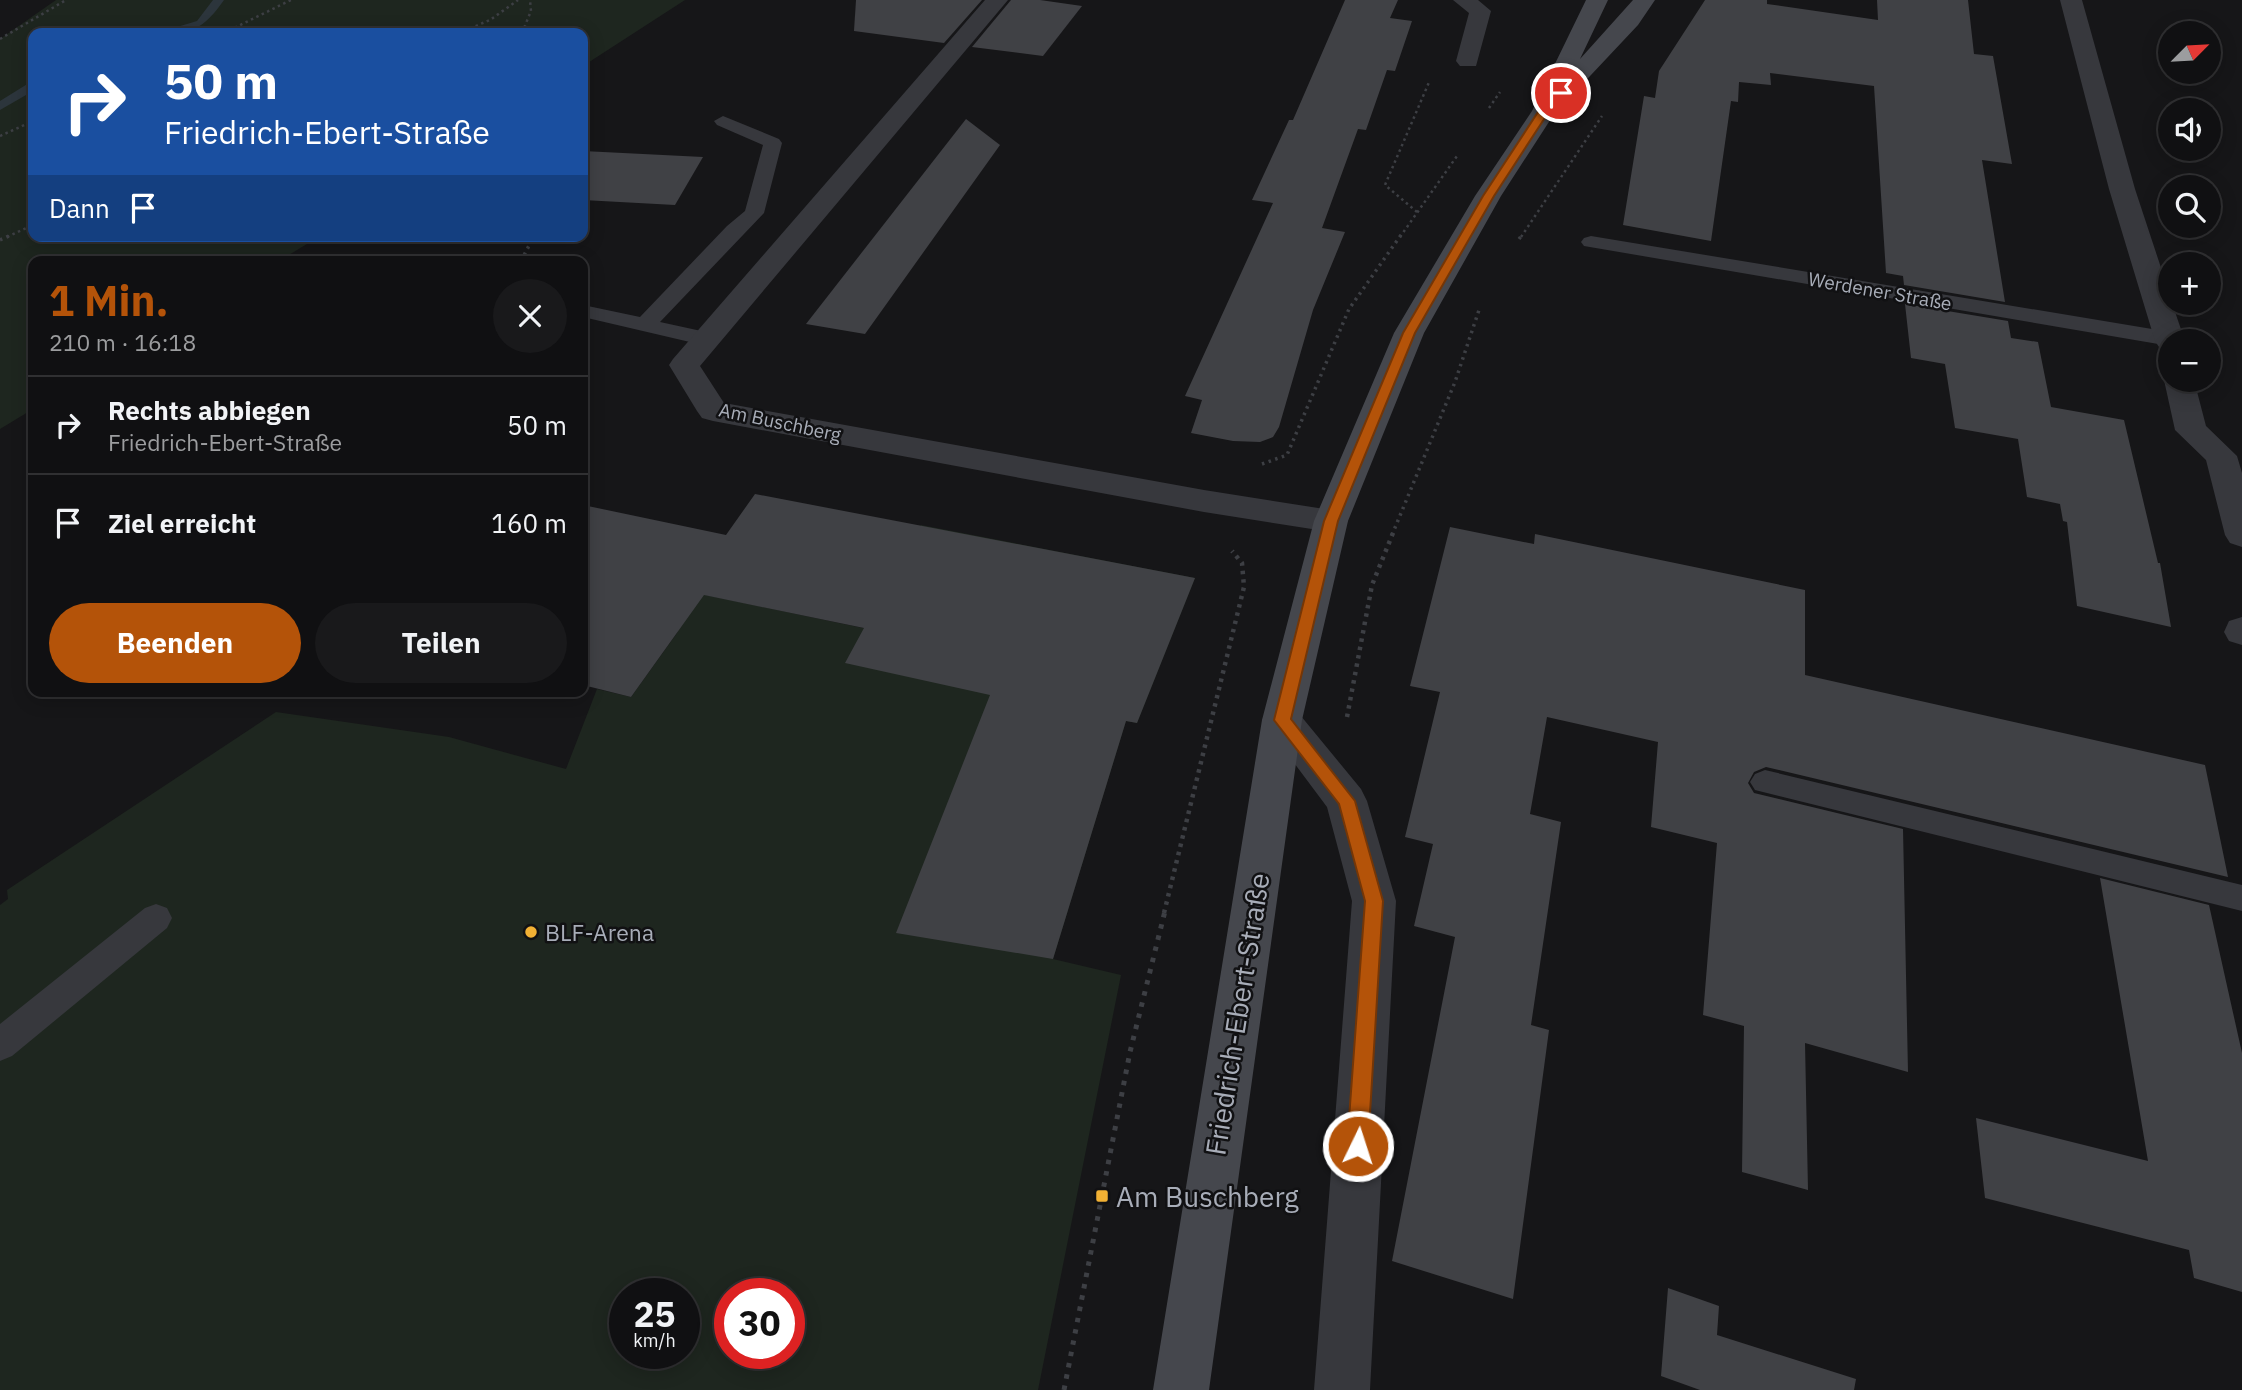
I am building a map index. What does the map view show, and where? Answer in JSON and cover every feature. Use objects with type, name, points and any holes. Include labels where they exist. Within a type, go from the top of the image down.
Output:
[{"type":"main road","name":"Friedrich-Ebert-Straße","points":[[1181,1390],[1282,720],[1331,521],[1409,333],[1488,196],[1544,111],[1597,0]]},
{"type":"main road","name":"Friedrich-Ebert-Straße","points":[[1544,111],[1630,20],[1644,0]]},
{"type":"street","name":"Am Buschberg","points":[[997,0],[684,366],[713,411],[1204,501],[1331,521]]},
{"type":"street","points":[[1464,0],[1480,11],[1468,61]]},
{"type":"street","name":"Werdener Straße","points":[[2071,0],[2122,189],[2167,329]]},
{"type":"street","points":[[2182,392],[2191,430],[2221,456],[2242,535]]},
{"type":"street","points":[[2191,430],[2242,440]]},
{"type":"street","points":[[1282,720],[1346,801],[1374,901],[1342,1390]]},
{"type":"lane","points":[[645,325],[734,230],[754,213],[773,143],[723,121]]},
{"type":"lane","name":"Werdener Straße","points":[[1591,242],[2158,338]]},
{"type":"lane","points":[[588,312],[707,339]]},
{"type":"lane","points":[[1765,782],[2242,898]]},
{"type":"lane","points":[[0,1045],[156,918]]},
{"type":"path","points":[[0,39],[66,0]]},
{"type":"path","points":[[234,28],[291,0]]},
{"type":"path","points":[[470,28],[490,20],[518,0]]},
{"type":"path","points":[[524,28],[531,10],[530,0]]},
{"type":"path","points":[[1417,212],[1385,185],[1437,64],[1468,61]]},
{"type":"path","points":[[1486,113],[1501,91]]},
{"type":"path","points":[[1513,248],[1601,116]]},
{"type":"path","points":[[0,136],[28,123]]},
{"type":"path","points":[[1251,468],[1287,455],[1349,309],[1464,147]]},
{"type":"path","points":[[0,240],[28,227]]},
{"type":"path","points":[[1346,801],[1341,749],[1372,585],[1455,382],[1483,300]]},
{"type":"path","points":[[1064,1390],[1130,1052],[1244,587],[1242,563]]},
{"type":"shaded area","points":[[56,0],[685,0],[588,63],[588,28],[28,28],[28,242],[310,242],[287,256],[28,256],[28,412],[0,429],[0,39]]},
{"type":"shaded area","name":"BLF-Arena","points":[[921,525],[1195,578],[1137,723],[1126,721],[1053,959],[1121,975],[1038,1390],[0,1390],[0,905],[8,899],[7,890],[276,712],[449,737],[566,769],[597,689],[631,697],[677,633],[687,591],[863,628]]},
{"type":"building","points":[[856,0],[982,0],[944,43],[854,31]]},
{"type":"building","points":[[1011,0],[1040,0],[1082,6],[1043,56],[972,47]]},
{"type":"building","points":[[1345,0],[1398,0],[1390,18],[1412,21],[1395,71],[1387,70],[1366,130],[1358,129],[1322,228],[1345,232],[1313,310],[1279,427],[1273,437],[1260,442],[1233,441],[1191,433],[1202,400],[1185,396],[1273,203],[1252,200],[1289,120],[1293,120]]},
{"type":"building","points":[[1705,0],[1767,0],[1767,4],[1878,20],[1877,0],[1968,0],[1974,54],[1993,56],[2012,164],[1982,160],[2005,302],[1904,285],[1903,276],[1886,273],[1874,86],[1770,73],[1771,85],[1739,82],[1738,102],[1731,101],[1711,241],[1623,225],[1644,96],[1655,98],[1659,71]]},
{"type":"building","points":[[966,119],[1000,145],[865,334],[806,324]]},
{"type":"building","points":[[588,151],[703,157],[675,205],[588,200]]},
{"type":"building","points":[[1905,304],[2008,321],[2011,338],[2038,342],[2051,407],[2124,420],[2160,563],[2171,627],[2077,606],[2067,522],[2063,521],[2060,504],[2027,497],[2018,439],[1955,428],[1945,364],[1911,358]]},
{"type":"building","points":[[755,494],[1195,578],[1137,723],[1126,721],[1053,959],[896,933],[990,695],[845,663],[864,628],[704,595],[631,697],[588,686],[588,506],[726,535]]},
{"type":"building","points":[[1450,527],[1534,544],[1535,534],[1805,590],[1805,675],[2205,765],[2228,877],[1766,767],[1754,772],[1748,783],[1754,793],[1903,829],[1908,1072],[1805,1043],[1808,1190],[1742,1172],[1744,1026],[1703,1015],[1717,843],[1651,827],[1658,742],[1547,717],[1530,814],[1561,822],[1531,1025],[1549,1030],[1513,1299],[1392,1261],[1455,937],[1414,926],[1433,844],[1405,837],[1440,692],[1410,686]]},
{"type":"building","points":[[2100,878],[2209,905],[2242,1053],[2242,1292],[2194,1278],[2189,1250],[1985,1198],[1976,1118],[2148,1161]]},
{"type":"building","points":[[1668,1288],[1719,1306],[1717,1335],[1856,1379],[1854,1390],[1700,1390],[1661,1376]]},
{"type":"waterway","points":[[182,28],[201,23],[219,0]]},
{"type":"waterway","points":[[0,106],[28,89]]},
{"type":"place","name":"BLF-Arena","points":[[531,932]]},
{"type":"place","name":"Am Buschberg","points":[[1102,1196]]},
{"type":"route","points":[[1358,1146],[1374,901],[1346,801],[1282,720],[1331,521],[1409,333],[1488,196],[1544,111],[1561,93]]}]
